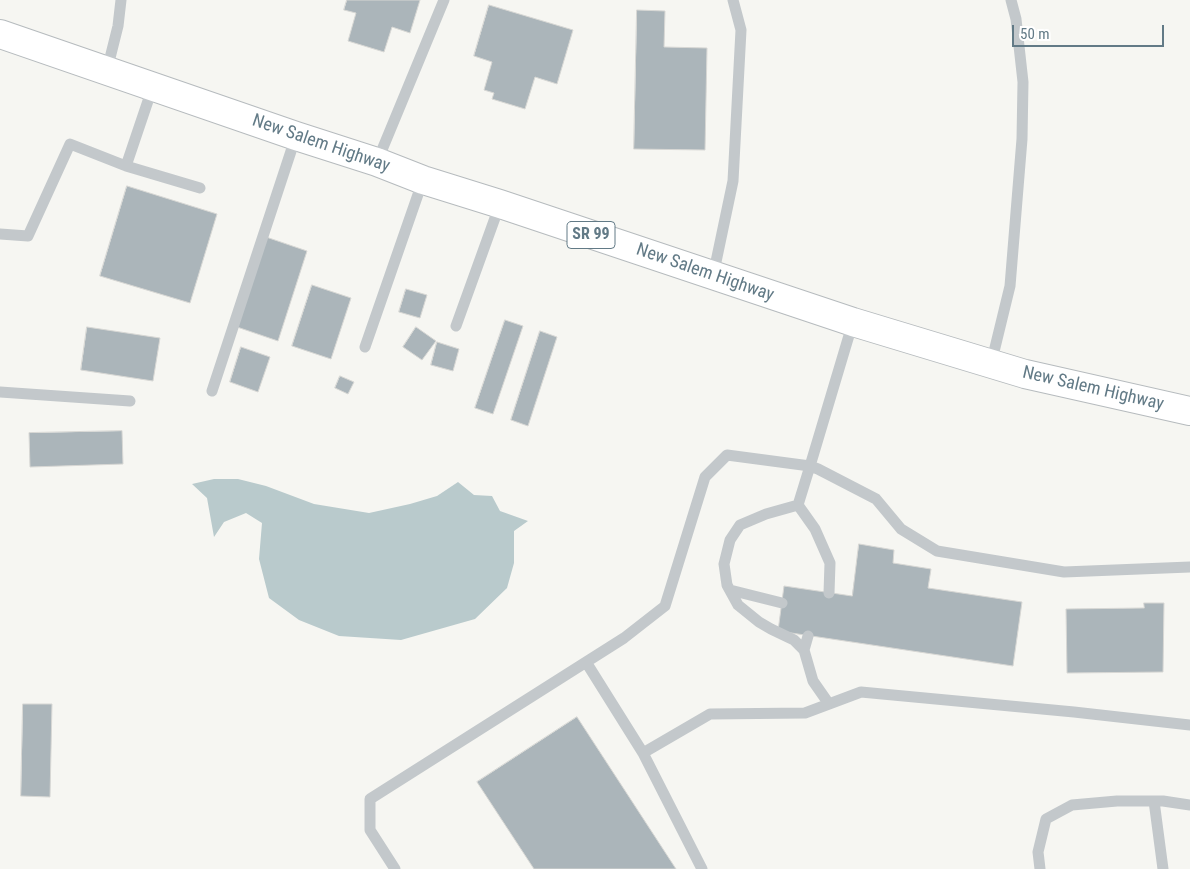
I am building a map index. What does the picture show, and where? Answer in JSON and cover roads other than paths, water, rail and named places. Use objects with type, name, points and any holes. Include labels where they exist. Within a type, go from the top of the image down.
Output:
[{"type":"main road","name":"New Salem Highway","points":[[0,34],[377,162],[423,180],[853,322],[1025,374],[1190,412]]},
{"type":"lane","points":[[107,70],[118,26],[121,0]]},
{"type":"lane","points":[[377,162],[444,0]]},
{"type":"lane","points":[[714,276],[733,180],[741,30],[733,0]]},
{"type":"lane","points":[[991,364],[1010,286],[1022,139],[1023,82],[1012,0]]},
{"type":"lane","points":[[126,166],[153,86]]},
{"type":"lane","points":[[212,391],[296,136]]},
{"type":"lane","points":[[0,234],[28,236],[70,144],[126,166],[200,188]]},
{"type":"lane","points":[[365,347],[423,180]]},
{"type":"lane","points":[[456,326],[500,204]]},
{"type":"lane","points":[[798,504],[853,322]]},
{"type":"lane","points":[[0,392],[130,401]]},
{"type":"lane","points":[[395,869],[370,830],[370,800],[624,638],[664,606],[704,477],[727,455],[810,466],[818,469],[876,499],[901,529],[937,551],[1064,572],[1190,567]]},
{"type":"lane","points":[[798,504],[740,525],[730,540],[724,564],[727,585],[738,605],[759,622],[794,640],[804,650],[813,681],[829,704]]},
{"type":"lane","points":[[798,504],[814,529],[830,563],[829,593]]},
{"type":"lane","points":[[730,590],[782,602]]},
{"type":"lane","points":[[804,650],[808,636]]},
{"type":"lane","points":[[586,662],[643,753],[702,869]]},
{"type":"lane","points":[[643,753],[710,714],[805,713],[861,692],[1190,725]]},
{"type":"lane","points":[[1040,869],[1038,852],[1046,819],[1072,805],[1117,800],[1163,801],[1190,805]]},
{"type":"lane","points":[[1154,801],[1163,869]]}]
